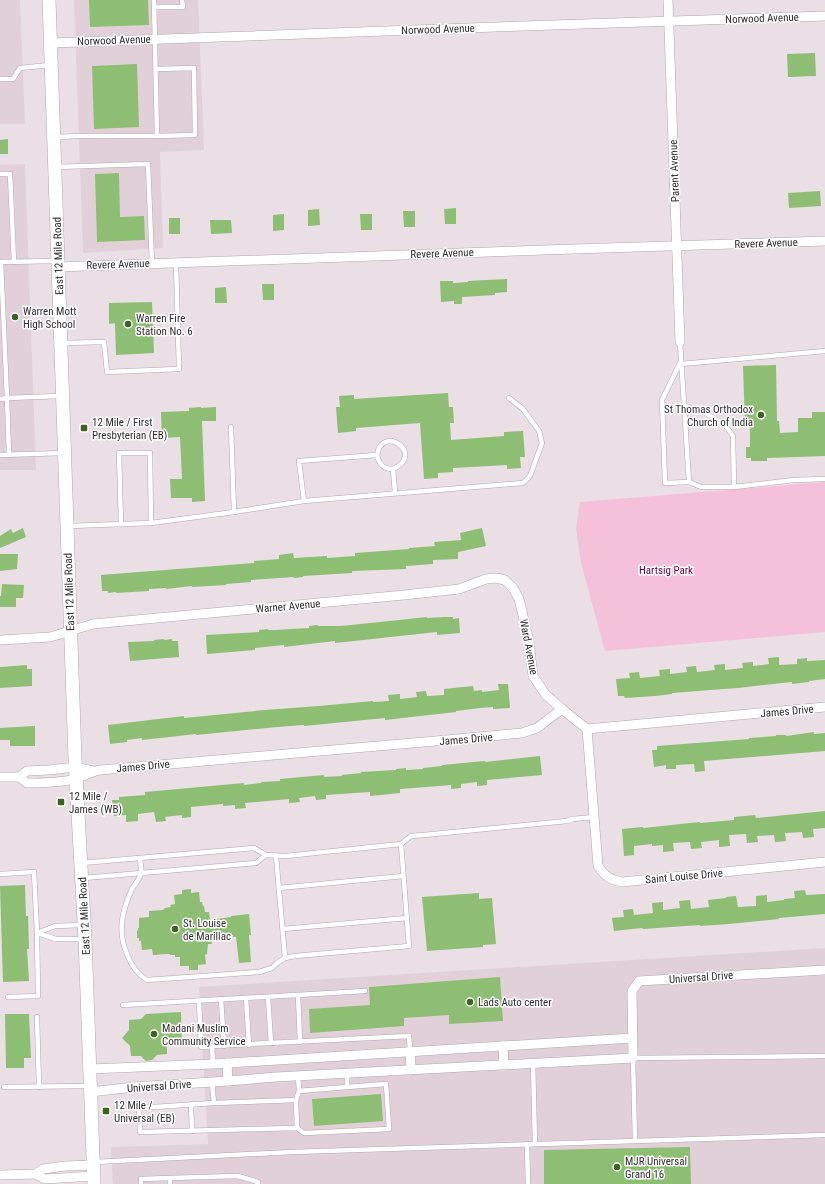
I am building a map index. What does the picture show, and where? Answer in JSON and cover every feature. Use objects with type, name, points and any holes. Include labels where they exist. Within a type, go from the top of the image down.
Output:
[{"type":"main road","name":"East 12 Mile Road","points":[[49,0],[76,773],[85,939],[94,1172]]},
{"type":"street","name":"Parent Avenue","points":[[668,0],[680,342]]},
{"type":"street","name":"Norwood Avenue","points":[[50,43],[825,16]]},
{"type":"street","name":"Revere Avenue","points":[[58,264],[152,263],[825,241]]},
{"type":"street","name":"Warner Avenue","points":[[0,640],[50,638],[93,624],[404,595],[459,589],[496,578],[505,580]]},
{"type":"street","name":"Ward Avenue","points":[[505,580],[513,588],[519,599],[529,642],[533,676],[546,695],[562,709]]},
{"type":"street","name":"James Drive","points":[[587,728],[825,707]]},
{"type":"street","points":[[562,709],[587,728],[594,817]]},
{"type":"street","name":"James Drive","points":[[0,778],[19,777],[27,783],[50,783],[76,773],[93,771],[522,733],[537,728],[562,709]]},
{"type":"street","name":"Saint Louise Drive","points":[[594,817],[598,866],[608,878],[614,881],[622,882],[825,862]]},
{"type":"street","name":"Universal Drive","points":[[90,1089],[276,1077],[633,1058],[632,991],[640,981],[825,969]]},
{"type":"street","name":"Universal Drive","points":[[90,1069],[213,1064],[274,1059],[632,1038]]},
{"type":"street","points":[[503,1046],[504,1065]]},
{"type":"street","points":[[410,1051],[412,1070]]},
{"type":"street","points":[[274,1059],[276,1077]]},
{"type":"street","points":[[227,1062],[228,1081]]},
{"type":"street","points":[[0,1175],[36,1174],[44,1178],[94,1172]]},
{"type":"lane","points":[[154,0],[158,136]]},
{"type":"lane","points":[[154,8],[183,7],[182,0]]},
{"type":"lane","points":[[0,79],[14,79],[20,68],[51,65]]},
{"type":"lane","points":[[53,138],[80,136],[195,135],[194,68],[156,69]]},
{"type":"lane","points":[[55,167],[148,164],[152,263]]},
{"type":"lane","points":[[0,174],[10,174],[14,262]]},
{"type":"lane","points":[[9,455],[1,262],[58,264]]},
{"type":"lane","points":[[61,343],[104,342],[107,372],[179,369],[176,262]]},
{"type":"lane","points":[[680,342],[689,482]]},
{"type":"lane","points":[[681,362],[825,351]]},
{"type":"lane","points":[[681,362],[662,400],[665,483],[689,482],[701,487],[734,487],[794,480],[825,479]]},
{"type":"lane","points":[[0,399],[62,396]]},
{"type":"lane","points":[[67,526],[151,523],[304,501],[523,483],[530,476],[542,443],[539,431],[523,409],[509,398]]},
{"type":"lane","points":[[684,406],[704,412],[726,425],[733,436],[734,487]]},
{"type":"lane","points":[[231,426],[234,512]]},
{"type":"lane","points":[[386,442],[396,442],[404,449],[405,457],[401,466],[393,469],[387,469],[378,461],[377,455],[381,445],[386,442]]},
{"type":"lane","points":[[0,455],[64,453]]},
{"type":"lane","points":[[121,524],[119,453],[150,453],[151,523]]},
{"type":"lane","points":[[304,501],[299,461],[377,455]]},
{"type":"lane","points":[[393,469],[395,493]]},
{"type":"lane","points":[[81,863],[254,848],[266,855],[286,856],[401,844],[411,836],[594,817]]},
{"type":"lane","points":[[140,858],[141,873],[126,902],[121,924],[121,934],[124,948],[131,965],[140,976],[147,980],[260,972],[272,968],[285,958],[295,956],[409,946],[401,844]]},
{"type":"lane","points":[[82,878],[256,863],[266,855]]},
{"type":"lane","points":[[276,856],[285,958]]},
{"type":"lane","points":[[1,874],[34,872],[38,996],[8,997]]},
{"type":"lane","points":[[279,888],[403,876]]},
{"type":"lane","points":[[283,929],[407,918]]},
{"type":"lane","points":[[37,933],[56,926],[84,924]]},
{"type":"lane","points":[[37,933],[56,940],[85,939]]},
{"type":"lane","points":[[123,1005],[365,991]]},
{"type":"lane","points":[[298,995],[300,1042]]},
{"type":"lane","points":[[268,997],[271,1043]]},
{"type":"lane","points":[[246,998],[250,1044]]},
{"type":"lane","points":[[221,1000],[224,1046]]},
{"type":"lane","points":[[199,1001],[201,1047],[409,1036],[410,1051]]},
{"type":"lane","points":[[37,1017],[39,1087]]},
{"type":"lane","points":[[212,1046],[213,1064]]},
{"type":"lane","points":[[635,1141],[633,1058],[825,1056]]},
{"type":"lane","points":[[533,1063],[535,1144]]},
{"type":"lane","points":[[347,1073],[347,1087]]},
{"type":"lane","points":[[297,1128],[296,1100],[299,1091],[298,1076]]},
{"type":"lane","points":[[212,1082],[214,1103]]},
{"type":"lane","points":[[296,1100],[191,1104],[139,1108],[140,1132],[297,1128],[304,1133],[388,1129],[386,1084],[299,1091]]},
{"type":"lane","points":[[4,1087],[90,1089]]},
{"type":"lane","points":[[191,1104],[192,1131]]},
{"type":"lane","points":[[94,1172],[292,1152],[825,1135]]},
{"type":"lane","points":[[527,1145],[528,1184]]},
{"type":"lane","points":[[141,1184],[141,1179],[238,1176],[258,1182],[258,1184]]},
{"type":"lane","points":[[170,1178],[170,1184]]},
{"type":"shaded area","points":[[0,0],[20,0],[25,124],[0,124]]},
{"type":"shaded area","points":[[74,0],[198,0],[204,150],[160,152],[163,248],[83,253]]},
{"type":"shaded area","name":"Warren Mott High School","points":[[25,164],[36,470],[0,470],[0,165]]},
{"type":"shaded area","points":[[825,948],[825,1184],[113,1184],[111,1147],[208,1144],[199,987]]},
{"type":"green space","name":"Hartsig Park","points":[[825,482],[825,632],[605,651],[581,563],[576,528],[580,502]]},
{"type":"building","points":[[89,0],[148,0],[149,25],[90,27]]},
{"type":"building","points":[[815,53],[816,76],[788,77],[787,54]]},
{"type":"building","points":[[137,64],[139,127],[94,129],[92,66]]},
{"type":"building","points":[[8,139],[8,154],[0,154],[0,140]]},
{"type":"building","points":[[119,173],[120,217],[144,216],[145,240],[97,242],[95,174]]},
{"type":"building","points":[[820,191],[821,206],[789,208],[788,193]]},
{"type":"building","points":[[456,208],[456,224],[445,224],[444,209]]},
{"type":"building","points":[[319,209],[320,225],[308,226],[308,210]]},
{"type":"building","points":[[403,211],[415,211],[415,227],[404,227]]},
{"type":"building","points":[[284,214],[284,230],[273,231],[273,215]]},
{"type":"building","points":[[360,214],[372,214],[372,230],[361,230]]},
{"type":"building","points":[[169,218],[180,218],[180,234],[169,234]]},
{"type":"building","points":[[210,220],[231,220],[232,233],[211,234]]},
{"type":"building","points":[[507,279],[507,292],[495,293],[495,295],[462,297],[462,304],[454,304],[454,301],[441,302],[440,281],[453,281],[453,283]]},
{"type":"building","points":[[262,284],[274,284],[274,300],[263,300]]},
{"type":"building","points":[[226,287],[227,303],[215,303],[215,288]]},
{"type":"building","points":[[152,302],[154,353],[116,355],[115,323],[109,324],[109,303]]},
{"type":"building","name":"St Thomas Orthodox Church of India","points":[[776,365],[777,421],[779,421],[780,433],[798,432],[798,418],[812,418],[812,412],[825,412],[825,456],[767,458],[767,461],[751,461],[751,458],[746,458],[746,447],[750,447],[750,424],[745,425],[743,366]]},
{"type":"building","points":[[448,393],[449,407],[453,407],[454,423],[450,423],[451,440],[504,436],[504,432],[523,431],[525,457],[520,457],[521,468],[507,469],[507,465],[453,468],[453,472],[438,473],[438,478],[424,479],[420,423],[356,428],[356,431],[338,433],[336,407],[340,407],[339,396],[354,395],[354,399]]},
{"type":"building","points":[[216,407],[216,421],[202,421],[205,501],[192,502],[192,498],[171,498],[170,479],[182,479],[180,437],[162,438],[161,412],[189,411],[189,408]]},
{"type":"building","points":[[23,528],[26,537],[0,548],[0,536],[11,529],[13,533]]},
{"type":"building","points":[[482,528],[486,546],[458,552],[458,559],[433,560],[433,564],[406,566],[406,569],[352,571],[352,573],[251,580],[251,582],[226,585],[149,589],[149,591],[108,593],[108,591],[102,591],[101,575],[254,563],[254,561],[279,559],[279,555],[293,553],[294,558],[355,556],[355,553],[435,546],[434,542],[461,540],[460,533]]},
{"type":"building","points":[[0,554],[18,554],[17,569],[0,571]]},
{"type":"building","points":[[2,584],[24,585],[23,598],[16,598],[16,607],[0,607]]},
{"type":"building","points":[[427,617],[459,618],[460,633],[437,635],[437,632],[335,643],[335,641],[284,647],[284,645],[255,648],[255,650],[207,654],[206,635],[259,632],[259,630],[268,629],[309,628],[309,626],[318,625],[341,626]]},
{"type":"building","points":[[164,639],[178,641],[179,657],[130,661],[128,642]]},
{"type":"building","points":[[779,657],[779,665],[797,664],[797,659],[807,658],[807,661],[825,660],[825,679],[792,684],[792,682],[672,693],[655,696],[625,698],[624,696],[618,696],[616,679],[630,678],[629,673],[639,672],[640,678],[660,676],[659,670],[670,669],[670,674],[687,672],[686,667],[696,666],[697,672],[715,670],[714,665],[725,664],[725,670],[743,668],[742,663],[753,662],[753,666],[769,664],[768,658]]},
{"type":"building","points":[[27,665],[27,669],[32,669],[32,686],[0,688],[0,667]]},
{"type":"building","points":[[498,684],[508,684],[510,708],[480,708],[385,720],[385,718],[142,740],[142,738],[110,744],[108,725],[184,716],[184,718],[373,701],[389,701],[388,695],[400,694],[400,699],[417,697],[416,692],[426,691],[427,696],[444,695],[444,689],[473,686],[474,691],[482,690],[482,692],[499,690]]},
{"type":"building","points":[[35,726],[35,746],[10,746],[10,740],[0,740],[0,728]]},
{"type":"building","points":[[814,732],[814,734],[825,733],[825,751],[704,761],[705,771],[695,772],[694,764],[676,765],[676,769],[666,769],[666,765],[654,767],[652,750],[657,750],[657,746],[749,739],[776,735],[786,736]]},
{"type":"building","points":[[540,756],[542,775],[487,780],[487,785],[477,786],[477,782],[461,784],[461,788],[451,789],[451,785],[400,789],[400,793],[370,796],[370,792],[326,795],[326,799],[316,800],[315,796],[299,798],[300,802],[289,803],[289,799],[245,803],[246,808],[235,809],[235,805],[223,806],[223,804],[191,807],[191,817],[182,818],[182,815],[165,817],[166,821],[156,822],[154,812],[138,814],[138,821],[126,822],[126,815],[114,816],[112,800],[119,800],[119,797],[145,795],[145,792],[244,783],[244,785],[280,781],[280,779],[324,775],[324,777],[342,776],[361,772],[406,768],[406,770],[423,769],[442,765]]},
{"type":"building","points":[[825,811],[825,828],[813,829],[814,837],[803,838],[802,832],[785,833],[786,841],[775,842],[774,835],[757,836],[758,842],[747,843],[746,834],[729,835],[730,846],[719,847],[719,840],[701,842],[702,848],[691,849],[690,842],[673,843],[674,851],[663,852],[663,845],[652,846],[652,844],[634,846],[634,855],[624,856],[622,829],[734,820],[734,817],[755,815],[756,818]]},
{"type":"building","points":[[25,885],[26,916],[28,916],[29,949],[27,949],[29,981],[3,982],[0,886]]},
{"type":"building","name":"St. Louise de Marillac","points":[[191,889],[191,893],[199,892],[200,902],[202,902],[204,906],[205,912],[209,912],[210,920],[249,914],[251,962],[239,963],[236,937],[233,937],[233,935],[211,937],[212,944],[208,944],[207,954],[205,955],[206,964],[198,965],[198,970],[189,970],[189,966],[180,966],[180,957],[175,957],[175,955],[153,955],[152,949],[142,950],[141,941],[137,938],[139,918],[149,917],[149,911],[163,910],[171,907],[170,905],[175,904],[174,895],[182,894],[182,890]]},
{"type":"building","points":[[805,890],[806,895],[825,894],[825,914],[729,924],[642,928],[614,931],[612,918],[624,917],[623,910],[633,909],[634,915],[653,913],[652,903],[663,902],[663,910],[680,908],[679,901],[690,900],[691,909],[709,907],[708,900],[736,896],[738,907],[756,906],[756,896],[767,895],[767,902],[784,900],[795,898],[794,891]]},
{"type":"building","points":[[479,893],[479,899],[492,898],[496,944],[483,945],[483,947],[427,951],[422,897]]},
{"type":"building","points":[[500,977],[503,1021],[449,1024],[449,1015],[404,1018],[404,1026],[310,1033],[309,1009],[370,1005],[369,987]]},
{"type":"building","name":"Madani Muslim Community Service","points":[[181,1012],[182,1046],[167,1046],[167,1054],[157,1055],[152,1060],[146,1061],[141,1056],[131,1056],[130,1046],[122,1038],[129,1030],[129,1020],[141,1019],[146,1014]]},
{"type":"building","points":[[5,1014],[29,1014],[31,1058],[24,1058],[24,1068],[6,1068]]},
{"type":"building","points":[[381,1094],[383,1121],[314,1126],[312,1099]]},
{"type":"building","name":"MJR Universal Grand 16","points":[[690,1147],[691,1184],[544,1184],[544,1150]]},
{"type":"place","name":"Warren Mott High School","points":[[15,317]]},
{"type":"place","name":"Warren Fire Station No. 6","points":[[128,324]]},
{"type":"place","name":"St Thomas Orthodox Church of India","points":[[761,415]]},
{"type":"place","name":"12 Mile / First Presbyterian (EB)","points":[[84,428]]},
{"type":"place","name":"12 Mile / James (WB)","points":[[61,802]]},
{"type":"place","name":"St. Louise de Marillac","points":[[175,929]]},
{"type":"place","name":"Lads Auto center","points":[[470,1002]]},
{"type":"place","name":"Madani Muslim Community Service","points":[[154,1034]]},
{"type":"place","name":"12 Mile / Universal (EB)","points":[[106,1111]]},
{"type":"place","name":"MJR Universal Grand 16","points":[[617,1167]]}]
